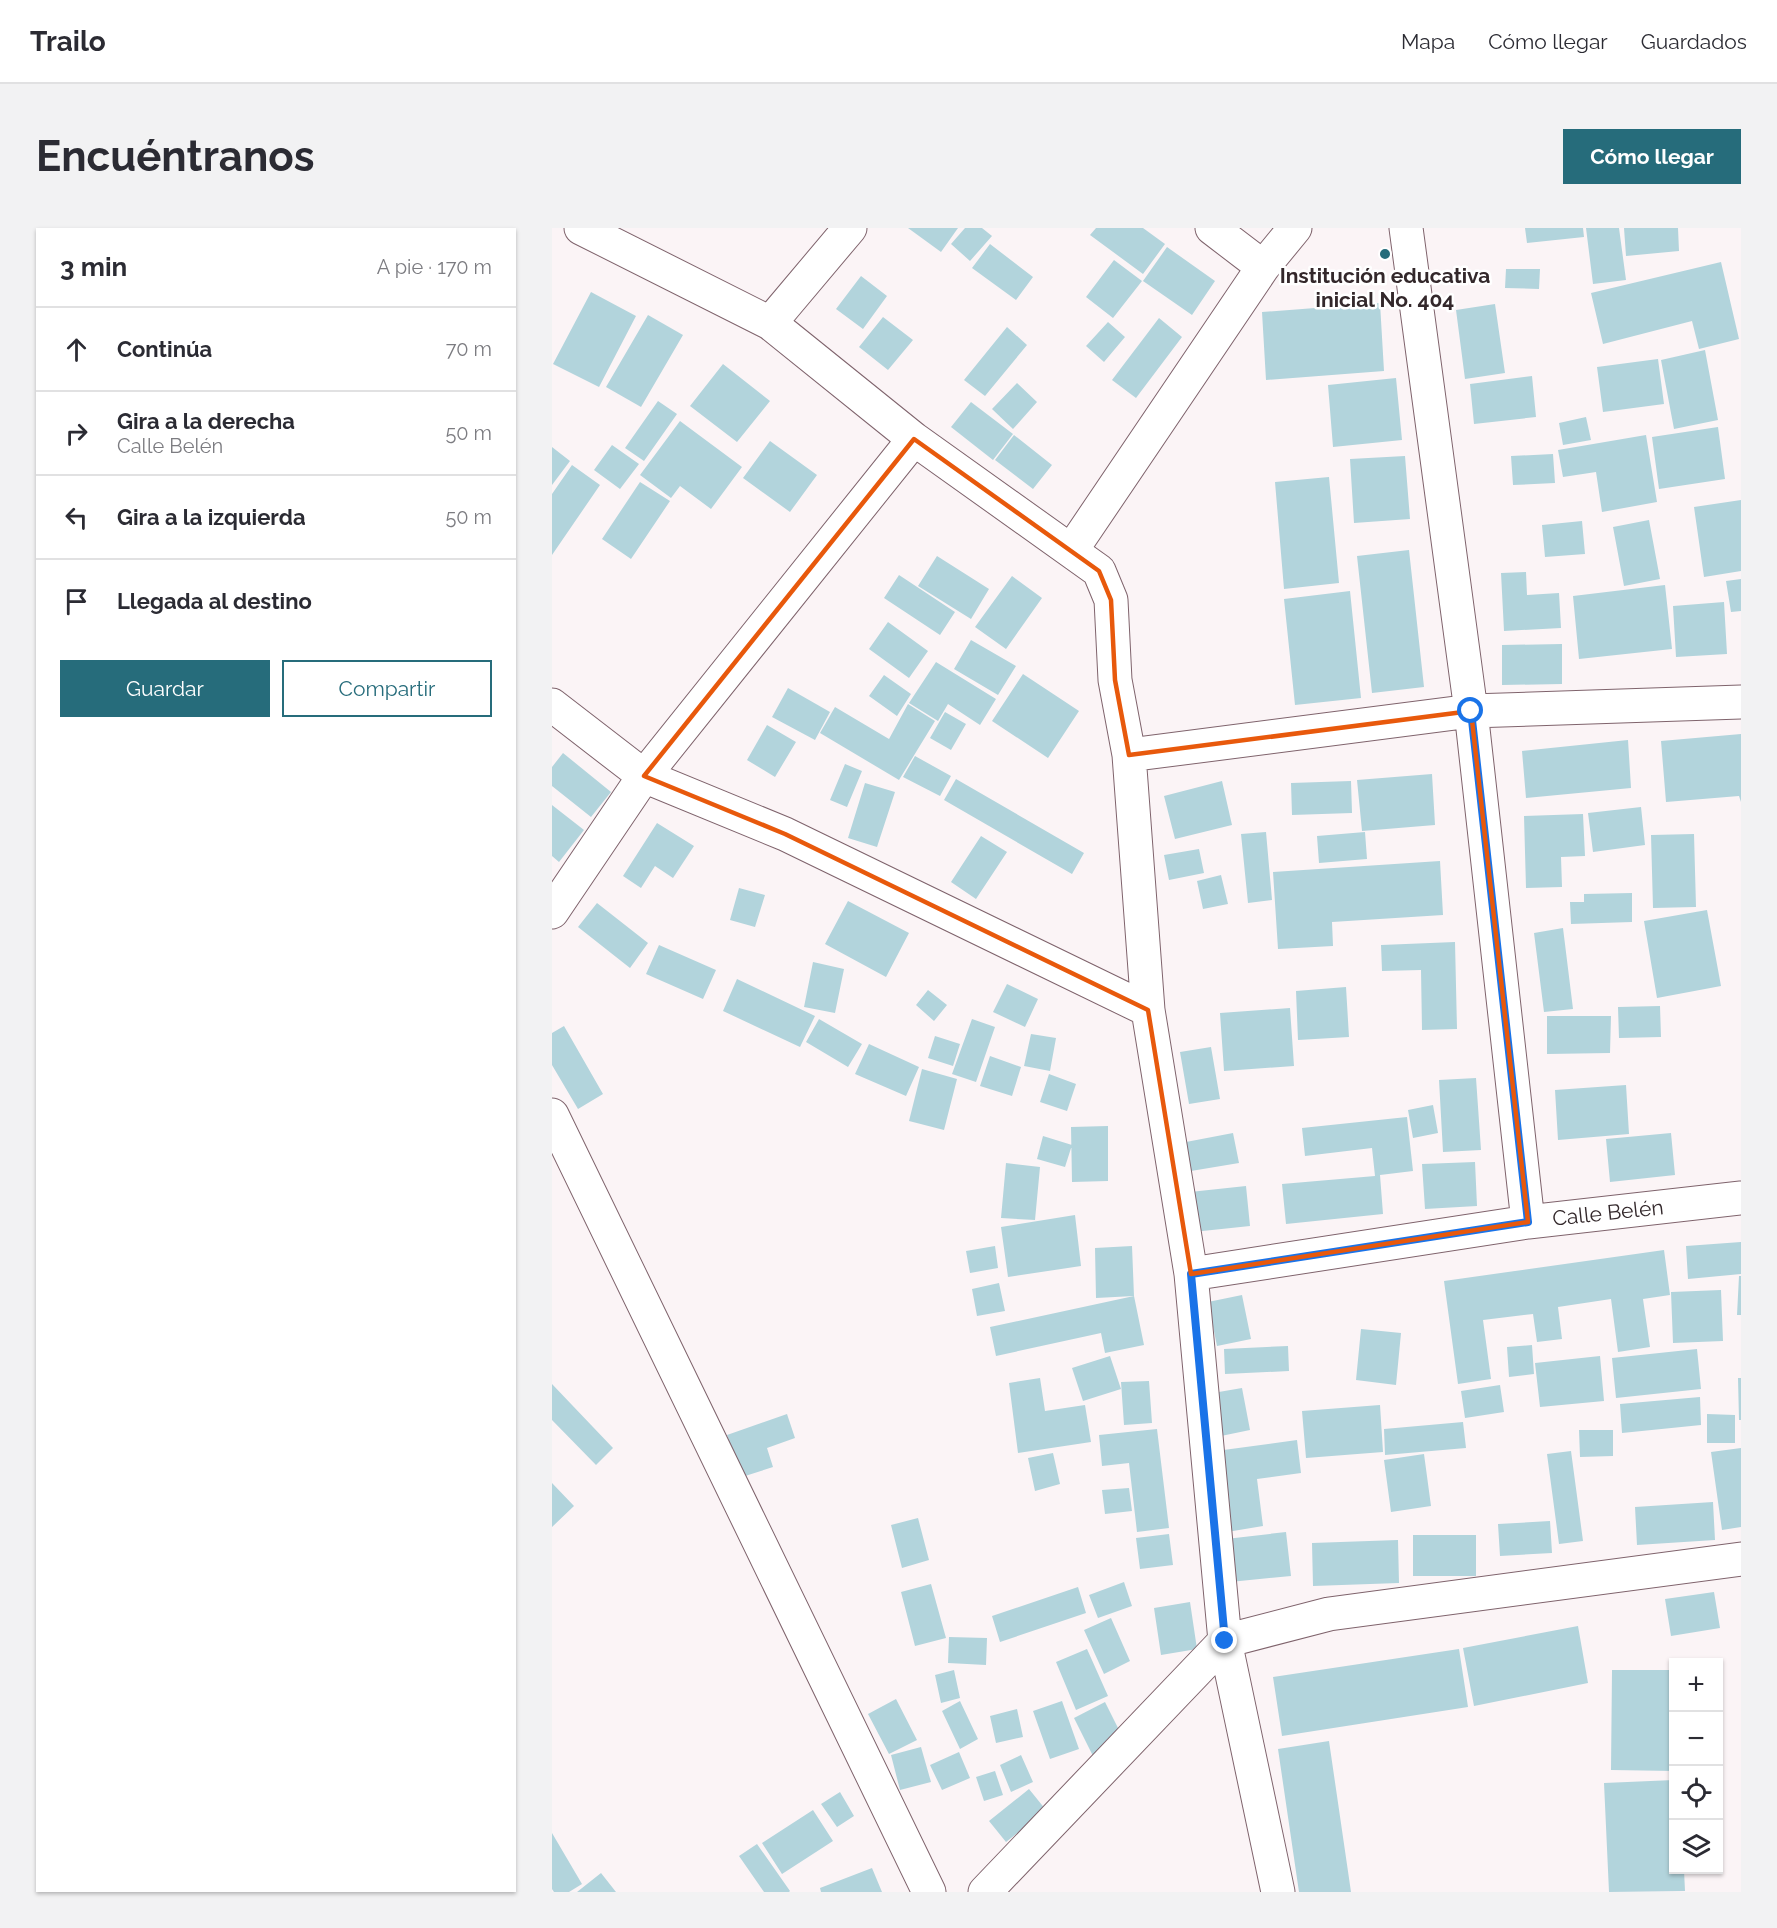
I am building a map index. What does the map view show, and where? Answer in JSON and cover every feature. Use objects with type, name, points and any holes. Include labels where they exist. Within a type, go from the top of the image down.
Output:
[{"type":"street","points":[[581,228],[770,323],[914,439],[1099,571],[1111,600],[1115,680],[1129,755],[1148,1010],[1191,1274],[1225,1641],[1278,1892]]},
{"type":"street","points":[[770,323],[850,228]]},
{"type":"street","points":[[1212,228],[1263,267]]},
{"type":"street","points":[[1071,551],[1263,267],[1295,228]]},
{"type":"street","points":[[1406,228],[1471,711],[1528,1222]]},
{"type":"street","points":[[552,912],[644,776],[914,439]]},
{"type":"street","points":[[1129,755],[1471,711],[1741,702]]},
{"type":"street","points":[[552,705],[644,776],[785,834],[1148,1010]]},
{"type":"street","points":[[552,1115],[929,1892]]},
{"type":"street","name":"Calle Belén","points":[[1191,1274],[1528,1222],[1741,1198]]},
{"type":"street","points":[[985,1892],[1225,1641],[1329,1614],[1741,1558]]},
{"type":"highlighted area","points":[[914,439],[1099,571],[1111,600],[1115,680],[1129,755],[1471,711],[1528,1222],[1191,1274],[1148,1010],[785,834],[644,776]]},
{"type":"building","points":[[908,228],[958,228],[941,252]]},
{"type":"building","points":[[965,228],[982,228],[992,236],[970,261],[951,244]]},
{"type":"building","points":[[1096,228],[1143,228],[1165,244],[1143,274],[1090,235]]},
{"type":"building","points":[[1525,228],[1583,228],[1584,237],[1527,243]]},
{"type":"building","points":[[1586,228],[1619,228],[1626,280],[1593,284]]},
{"type":"building","points":[[1624,228],[1678,228],[1679,251],[1626,256]]},
{"type":"building","points":[[990,244],[1033,277],[1016,300],[972,268]]},
{"type":"building","points":[[1167,247],[1215,281],[1192,315],[1143,281]]},
{"type":"building","points":[[1114,260],[1142,281],[1113,318],[1086,297]]},
{"type":"building","points":[[1721,262],[1739,339],[1699,349],[1692,321],[1603,344],[1591,293]]},
{"type":"building","points":[[1506,269],[1540,269],[1539,289],[1505,288]]},
{"type":"building","points":[[861,276],[887,296],[863,329],[836,309]]},
{"type":"building","points":[[591,292],[636,316],[599,387],[553,364]]},
{"type":"building","points":[[1380,303],[1384,371],[1266,380],[1262,312]]},
{"type":"building","points":[[1495,304],[1505,373],[1465,379],[1456,310]]},
{"type":"building","points":[[648,315],[683,335],[641,407],[606,387]]},
{"type":"building","points":[[883,317],[913,340],[888,370],[859,347]]},
{"type":"building","points":[[1159,318],[1182,337],[1136,398],[1112,380]]},
{"type":"building","points":[[1108,322],[1125,337],[1104,362],[1086,346]]},
{"type":"building","points":[[1007,327],[1027,345],[985,396],[964,380]]},
{"type":"building","points":[[1705,350],[1718,420],[1674,429],[1661,360]]},
{"type":"building","points":[[1658,359],[1664,404],[1603,412],[1597,367]]},
{"type":"building","points":[[723,364],[770,401],[737,442],[690,406]]},
{"type":"building","points":[[1532,376],[1536,417],[1474,424],[1470,384]]},
{"type":"building","points":[[1396,378],[1402,440],[1333,447],[1328,385]]},
{"type":"building","points":[[1017,383],[1037,402],[1013,429],[992,409]]},
{"type":"building","points":[[658,401],[677,414],[644,461],[625,448]]},
{"type":"building","points":[[971,402],[1013,434],[993,460],[951,427]]},
{"type":"building","points":[[1586,417],[1591,440],[1563,445],[1559,423]]},
{"type":"building","points":[[680,421],[742,467],[711,509],[680,486],[671,498],[640,475]]},
{"type":"building","points":[[1718,427],[1725,479],[1659,489],[1652,437]]},
{"type":"building","points":[[1014,435],[1052,465],[1033,489],[995,460]]},
{"type":"building","points":[[1646,435],[1657,502],[1602,512],[1596,472],[1563,477],[1558,450]]},
{"type":"building","points":[[770,441],[817,475],[790,512],[743,478]]},
{"type":"building","points":[[612,445],[639,464],[620,489],[594,470]]},
{"type":"building","points":[[552,447],[570,461],[552,485]]},
{"type":"building","points":[[1553,454],[1555,483],[1513,485],[1511,456]]},
{"type":"building","points":[[1405,456],[1410,519],[1354,523],[1350,459]]},
{"type":"building","points":[[572,465],[600,485],[552,555],[552,494]]},
{"type":"building","points":[[1329,477],[1339,583],[1284,589],[1275,482]]},
{"type":"building","points":[[640,482],[670,501],[631,559],[602,539]]},
{"type":"building","points":[[1741,500],[1741,571],[1704,577],[1694,507]]},
{"type":"building","points":[[1649,520],[1660,579],[1624,586],[1613,527]]},
{"type":"building","points":[[1582,521],[1585,554],[1545,557],[1542,525]]},
{"type":"building","points":[[1409,550],[1424,687],[1372,693],[1357,556]]},
{"type":"building","points":[[937,556],[989,589],[971,619],[918,586]]},
{"type":"building","points":[[1526,572],[1527,595],[1559,593],[1561,628],[1504,631],[1501,573]]},
{"type":"building","points":[[899,575],[955,612],[940,635],[884,598]]},
{"type":"building","points":[[1012,576],[1042,598],[1006,649],[975,627]]},
{"type":"building","points":[[1741,579],[1741,611],[1731,612],[1726,581]]},
{"type":"building","points":[[1665,585],[1672,649],[1579,659],[1573,596]]},
{"type":"building","points":[[1350,591],[1361,698],[1295,705],[1284,599]]},
{"type":"building","points":[[1724,602],[1727,654],[1676,657],[1673,606]]},
{"type":"building","points":[[888,622],[928,651],[909,678],[869,649]]},
{"type":"building","points":[[971,640],[1016,666],[998,695],[954,669]]},
{"type":"building","points":[[1562,644],[1562,684],[1502,685],[1502,645]]},
{"type":"building","points":[[936,662],[996,699],[980,725],[948,704],[938,721],[909,703]]},
{"type":"building","points":[[1023,674],[1079,711],[1048,758],[992,721]]},
{"type":"building","points":[[884,675],[911,694],[897,716],[869,696]]},
{"type":"building","points":[[788,688],[830,712],[815,740],[772,717]]},
{"type":"building","points":[[908,704],[935,721],[899,780],[820,733],[835,707],[889,739]]},
{"type":"building","points":[[945,712],[966,724],[951,750],[930,738]]},
{"type":"building","points":[[767,725],[796,742],[775,777],[747,760]]},
{"type":"building","points":[[1741,734],[1741,802],[1739,796],[1666,802],[1661,741]]},
{"type":"building","points":[[1628,740],[1631,788],[1526,798],[1522,751]]},
{"type":"building","points":[[563,753],[611,792],[591,817],[552,786],[552,767]]},
{"type":"building","points":[[915,756],[951,776],[940,796],[903,777]]},
{"type":"building","points":[[845,764],[862,771],[847,807],[830,800]]},
{"type":"building","points":[[1432,774],[1435,825],[1362,831],[1357,780]]},
{"type":"building","points":[[956,779],[1084,853],[1072,874],[944,800]]},
{"type":"building","points":[[1222,781],[1232,825],[1175,839],[1164,796]]},
{"type":"building","points":[[1351,781],[1352,813],[1292,815],[1291,783]]},
{"type":"building","points":[[865,783],[895,792],[877,847],[848,838]]},
{"type":"building","points":[[552,805],[584,830],[559,862],[552,856]]},
{"type":"building","points":[[1641,807],[1645,845],[1593,852],[1588,813]]},
{"type":"building","points":[[1583,814],[1585,856],[1561,857],[1562,887],[1526,888],[1524,816]]},
{"type":"building","points":[[657,823],[694,846],[673,878],[655,866],[641,888],[623,876]]},
{"type":"building","points":[[1266,832],[1272,900],[1248,903],[1241,834]]},
{"type":"building","points":[[1365,832],[1367,859],[1319,863],[1317,836]]},
{"type":"building","points":[[1694,834],[1696,907],[1653,908],[1651,835]]},
{"type":"building","points":[[981,836],[1007,852],[976,899],[951,882]]},
{"type":"building","points":[[1199,849],[1204,873],[1169,880],[1164,855]]},
{"type":"building","points":[[1440,861],[1443,915],[1332,922],[1333,946],[1278,949],[1273,872]]},
{"type":"building","points":[[1221,875],[1228,904],[1203,909],[1197,881]]},
{"type":"building","points":[[739,888],[765,895],[755,927],[730,920]]},
{"type":"building","points":[[1632,893],[1632,922],[1571,924],[1570,902],[1584,902],[1584,894]]},
{"type":"building","points":[[848,901],[909,933],[886,977],[825,944]]},
{"type":"building","points":[[597,903],[648,943],[630,968],[578,927]]},
{"type":"building","points":[[1707,910],[1721,986],[1657,998],[1644,921]]},
{"type":"building","points":[[1563,928],[1573,1009],[1544,1012],[1534,933]]},
{"type":"building","points":[[1455,942],[1457,1029],[1422,1030],[1421,970],[1382,971],[1381,945]]},
{"type":"building","points":[[659,945],[716,970],[703,999],[646,974]]},
{"type":"building","points":[[813,962],[844,969],[835,1013],[804,1007]]},
{"type":"building","points":[[737,979],[815,1016],[800,1047],[723,1011]]},
{"type":"building","points":[[1007,984],[1038,999],[1025,1027],[993,1012]]},
{"type":"building","points":[[1346,987],[1349,1037],[1298,1040],[1296,991]]},
{"type":"building","points":[[928,990],[947,1005],[934,1021],[916,1005]]},
{"type":"building","points":[[1660,1006],[1661,1037],[1619,1038],[1618,1007]]},
{"type":"building","points":[[1290,1008],[1294,1066],[1224,1071],[1220,1013]]},
{"type":"building","points":[[1547,1016],[1611,1016],[1610,1053],[1547,1054]]},
{"type":"building","points":[[819,1019],[862,1044],[848,1067],[806,1042]]},
{"type":"building","points":[[972,1019],[995,1027],[976,1082],[952,1074]]},
{"type":"building","points":[[564,1026],[603,1094],[578,1109],[552,1065],[552,1033]]},
{"type":"building","points":[[1031,1034],[1056,1038],[1050,1071],[1024,1066]]},
{"type":"building","points":[[935,1036],[960,1044],[953,1066],[928,1058]]},
{"type":"building","points":[[869,1044],[919,1067],[906,1096],[855,1074]]},
{"type":"building","points":[[1211,1047],[1220,1099],[1189,1104],[1180,1052]]},
{"type":"building","points":[[990,1056],[1021,1067],[1012,1096],[980,1086]]},
{"type":"building","points":[[922,1069],[957,1079],[944,1130],[909,1121]]},
{"type":"building","points":[[1049,1074],[1076,1084],[1067,1111],[1040,1102]]},
{"type":"building","points":[[1476,1078],[1481,1150],[1443,1152],[1439,1080]]},
{"type":"building","points":[[1626,1085],[1629,1134],[1558,1140],[1555,1090]]},
{"type":"building","points":[[1433,1105],[1438,1133],[1413,1138],[1408,1110]]},
{"type":"building","points":[[1407,1117],[1413,1171],[1380,1175],[1383,1214],[1286,1224],[1282,1184],[1375,1176],[1372,1148],[1305,1156],[1302,1128]]},
{"type":"building","points":[[1108,1126],[1108,1181],[1072,1182],[1071,1127]]},
{"type":"building","points":[[1233,1133],[1239,1163],[1191,1171],[1186,1142]]},
{"type":"building","points":[[1671,1133],[1675,1175],[1610,1182],[1606,1139]]},
{"type":"building","points":[[1043,1136],[1072,1145],[1065,1167],[1037,1159]]},
{"type":"building","points":[[1475,1162],[1477,1206],[1425,1209],[1422,1164]]},
{"type":"building","points":[[1006,1163],[1040,1167],[1035,1220],[1001,1218]]},
{"type":"building","points":[[1246,1186],[1250,1226],[1193,1232],[1190,1192]]},
{"type":"building","points":[[1075,1215],[1081,1266],[1008,1277],[1001,1227]]},
{"type":"building","points":[[1741,1242],[1741,1274],[1688,1279],[1686,1246]]},
{"type":"building","points":[[995,1246],[998,1268],[970,1273],[966,1251]]},
{"type":"building","points":[[1132,1246],[1134,1296],[1096,1298],[1095,1248]]},
{"type":"building","points":[[1664,1250],[1670,1295],[1643,1299],[1650,1347],[1618,1352],[1611,1299],[1558,1307],[1562,1339],[1537,1342],[1533,1314],[1483,1320],[1491,1379],[1458,1384],[1444,1281]]},
{"type":"building","points":[[1739,1276],[1741,1276],[1741,1315],[1737,1315]]},
{"type":"building","points":[[999,1283],[1005,1311],[977,1316],[972,1289]]},
{"type":"building","points":[[1721,1290],[1723,1341],[1673,1343],[1671,1292]]},
{"type":"building","points":[[1242,1295],[1251,1339],[1217,1346],[1208,1302]]},
{"type":"building","points":[[1134,1296],[1144,1345],[1105,1353],[1101,1333],[996,1356],[990,1327]]},
{"type":"building","points":[[1361,1329],[1401,1333],[1396,1385],[1356,1380]]},
{"type":"building","points":[[1532,1345],[1534,1374],[1509,1377],[1507,1347]]},
{"type":"building","points":[[1288,1346],[1289,1371],[1225,1374],[1224,1349]]},
{"type":"building","points":[[1697,1349],[1701,1389],[1616,1398],[1612,1358]]},
{"type":"building","points":[[1110,1356],[1121,1389],[1083,1401],[1072,1368]]},
{"type":"building","points":[[1600,1356],[1604,1401],[1540,1407],[1535,1363]]},
{"type":"building","points":[[1040,1378],[1045,1411],[1085,1405],[1091,1442],[1018,1453],[1009,1383]]},
{"type":"building","points":[[1738,1378],[1741,1378],[1741,1420],[1739,1420]]},
{"type":"building","points":[[1149,1381],[1152,1423],[1124,1425],[1121,1382]]},
{"type":"building","points":[[552,1384],[613,1448],[596,1465],[552,1420]]},
{"type":"building","points":[[1500,1385],[1504,1412],[1465,1418],[1461,1391]]},
{"type":"building","points":[[1242,1388],[1250,1430],[1221,1436],[1213,1393]]},
{"type":"building","points":[[1700,1397],[1701,1425],[1622,1433],[1620,1404]]},
{"type":"building","points":[[1380,1405],[1383,1452],[1306,1458],[1302,1411]]},
{"type":"building","points":[[787,1414],[795,1438],[767,1448],[773,1467],[742,1477],[727,1435]]},
{"type":"building","points":[[1707,1414],[1735,1415],[1735,1443],[1707,1443]]},
{"type":"building","points":[[1463,1422],[1466,1448],[1385,1455],[1384,1429]]},
{"type":"building","points":[[1157,1429],[1169,1528],[1137,1532],[1129,1463],[1102,1466],[1099,1435]]},
{"type":"building","points":[[1579,1430],[1613,1430],[1613,1456],[1580,1457]]},
{"type":"building","points":[[1297,1440],[1301,1473],[1257,1479],[1263,1526],[1227,1532],[1216,1451]]},
{"type":"building","points":[[1741,1448],[1741,1527],[1722,1530],[1711,1452]]},
{"type":"building","points":[[1571,1451],[1583,1541],[1559,1544],[1547,1454]]},
{"type":"building","points":[[1053,1453],[1060,1484],[1035,1491],[1028,1458]]},
{"type":"building","points":[[1424,1454],[1431,1506],[1391,1512],[1384,1460]]},
{"type":"building","points":[[552,1483],[574,1506],[552,1527]]},
{"type":"building","points":[[1129,1488],[1132,1511],[1105,1514],[1102,1490]]},
{"type":"building","points":[[1713,1502],[1715,1540],[1637,1545],[1635,1507]]},
{"type":"building","points":[[918,1518],[929,1560],[902,1568],[891,1525]]},
{"type":"building","points":[[1550,1521],[1552,1553],[1500,1556],[1498,1524]]},
{"type":"building","points":[[1286,1532],[1291,1576],[1230,1582],[1226,1539]]},
{"type":"building","points":[[1169,1534],[1173,1565],[1140,1569],[1136,1538]]},
{"type":"building","points":[[1413,1535],[1476,1535],[1476,1576],[1413,1576]]},
{"type":"building","points":[[1398,1540],[1399,1583],[1313,1586],[1312,1543]]},
{"type":"building","points":[[1124,1582],[1132,1606],[1098,1618],[1089,1595]]},
{"type":"building","points":[[931,1584],[946,1638],[915,1646],[901,1592]]},
{"type":"building","points":[[1078,1587],[1086,1613],[1000,1642],[992,1616]]},
{"type":"building","points":[[1714,1592],[1720,1628],[1671,1636],[1665,1599]]},
{"type":"building","points":[[1190,1602],[1197,1649],[1161,1655],[1154,1608]]},
{"type":"building","points":[[1111,1618],[1130,1661],[1104,1674],[1084,1630]]},
{"type":"building","points":[[1578,1626],[1588,1683],[1474,1706],[1463,1648]]},
{"type":"building","points":[[949,1637],[987,1638],[986,1665],[948,1663]]},
{"type":"building","points":[[1087,1649],[1108,1696],[1076,1710],[1056,1662]]},
{"type":"building","points":[[1459,1649],[1468,1707],[1282,1736],[1273,1677]]},
{"type":"building","points":[[954,1670],[960,1698],[941,1703],[935,1675]]},
{"type":"building","points":[[1612,1670],[1669,1670],[1669,1771],[1611,1770]]},
{"type":"building","points":[[896,1699],[917,1740],[889,1754],[868,1714]]},
{"type":"building","points":[[960,1701],[978,1739],[960,1749],[942,1711]]},
{"type":"building","points":[[1062,1701],[1079,1749],[1050,1759],[1033,1711]]},
{"type":"building","points":[[1105,1702],[1124,1740],[1093,1756],[1074,1718]]},
{"type":"building","points":[[1017,1709],[1023,1737],[996,1743],[990,1716]]},
{"type":"building","points":[[1329,1741],[1351,1892],[1299,1892],[1278,1749]]},
{"type":"building","points":[[921,1747],[931,1782],[900,1790],[891,1755]]},
{"type":"building","points":[[959,1752],[970,1778],[942,1790],[930,1765]]},
{"type":"building","points":[[1021,1755],[1033,1782],[1011,1792],[1000,1765]]},
{"type":"building","points":[[995,1771],[1003,1795],[984,1801],[976,1777]]},
{"type":"building","points":[[1669,1780],[1669,1874],[1684,1874],[1685,1891],[1609,1892],[1604,1783]]},
{"type":"building","points":[[1029,1789],[1046,1810],[1006,1842],[989,1821]]},
{"type":"building","points":[[840,1792],[854,1816],[837,1827],[821,1804]]},
{"type":"building","points":[[813,1810],[833,1841],[782,1874],[762,1843]]},
{"type":"building","points":[[552,1833],[582,1884],[569,1892],[554,1892],[552,1889]]},
{"type":"building","points":[[757,1844],[789,1892],[764,1892],[739,1856]]},
{"type":"building","points":[[872,1868],[882,1892],[821,1892],[820,1888]]},
{"type":"building","points":[[601,1873],[616,1892],[577,1892]]},
{"type":"place","name":"Institución educativa inicial No. 404","points":[[1385,254]]},
{"type":"route","points":[[1225,1641],[1191,1274],[1528,1222],[1471,711]]}]
